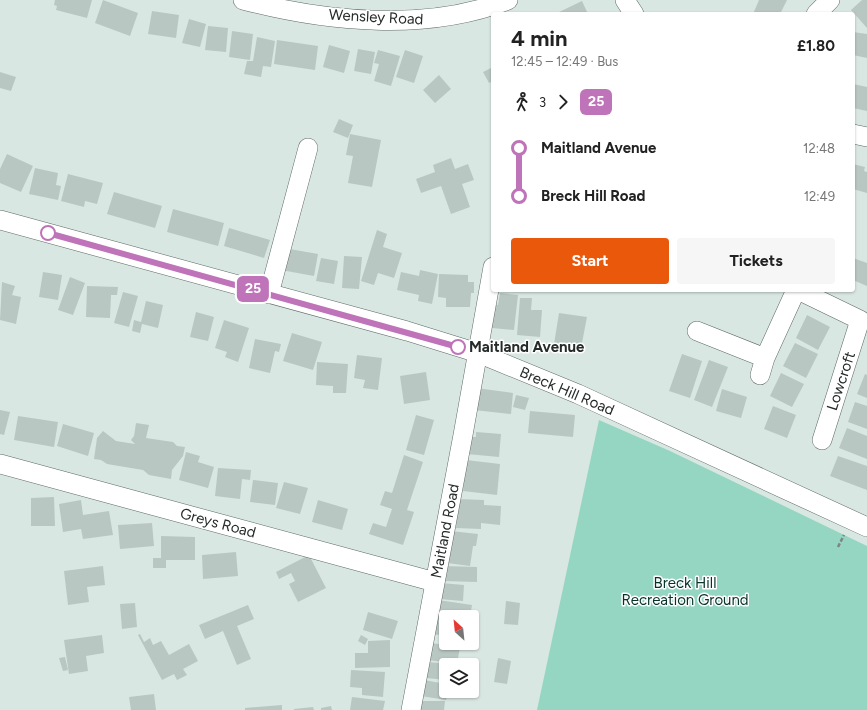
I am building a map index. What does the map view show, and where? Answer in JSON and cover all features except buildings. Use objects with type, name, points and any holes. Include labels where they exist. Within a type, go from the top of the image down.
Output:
[{"type":"street","name":"Wensley Road","points":[[243,0],[272,8],[341,17],[418,20],[456,16],[508,0]]},
{"type":"street","points":[[625,0],[633,12]]},
{"type":"street","points":[[818,12],[830,0]]},
{"type":"street","points":[[855,134],[867,137]]},
{"type":"street","points":[[269,294],[308,148]]},
{"type":"street","name":"Breck Hill Road","points":[[0,220],[478,353],[585,398],[867,527]]},
{"type":"street","points":[[478,353],[491,278]]},
{"type":"street","points":[[697,331],[762,367],[796,292]]},
{"type":"street","name":"Lowcroft","points":[[801,292],[864,321],[822,440]]},
{"type":"street","name":"Maitland Road","points":[[411,710],[478,353]]},
{"type":"street","name":"Greys Road","points":[[0,464],[435,582]]},
{"type":"green space","name":"Breck Hill Recreation Ground","points":[[599,420],[670,451],[867,546],[867,710],[537,710]]},
{"type":"bus line","name":"25","points":[[48,233],[407,331],[458,347]]},
{"type":"place","name":"Maitland Avenue","points":[[458,347]]}]
